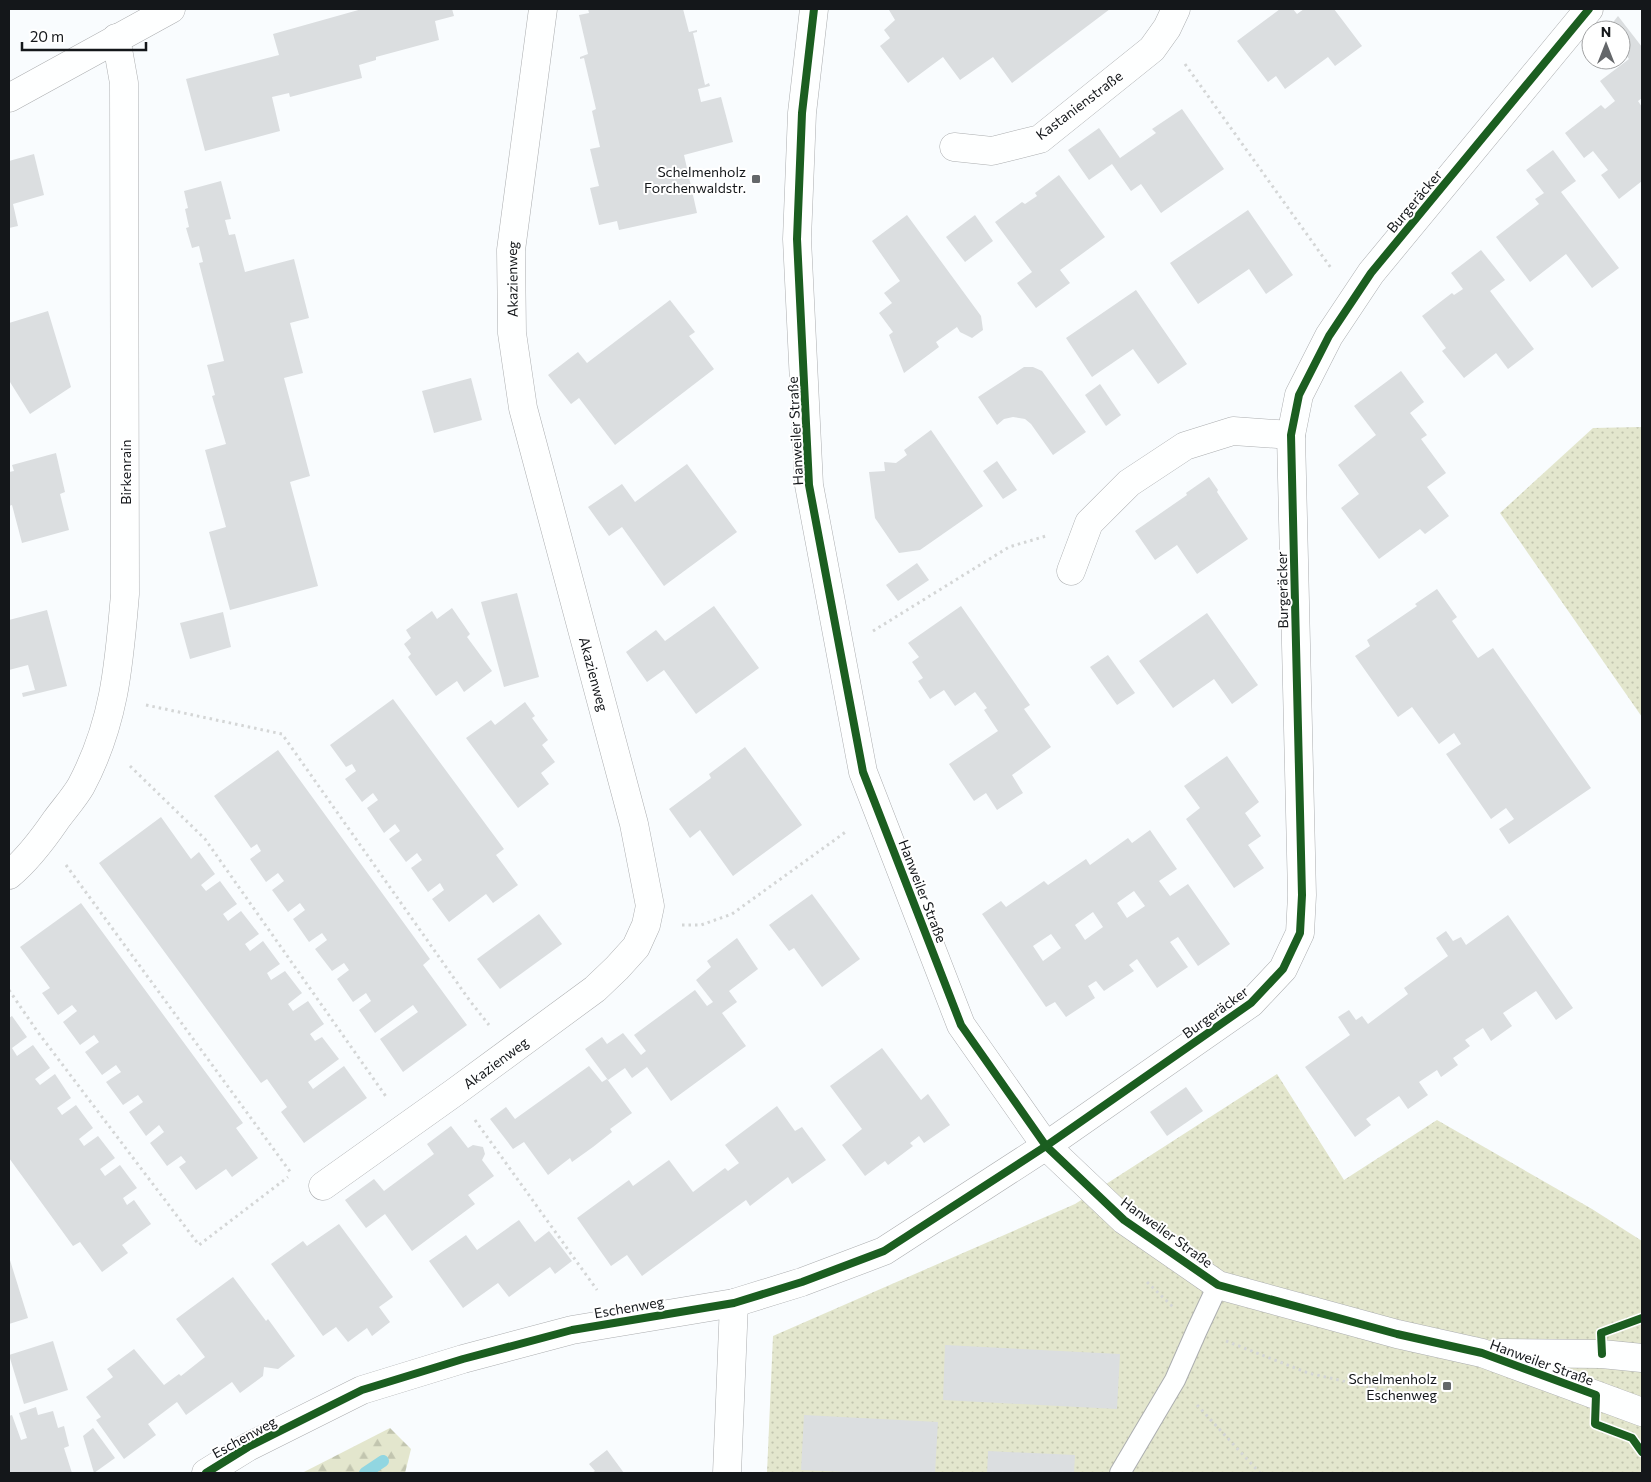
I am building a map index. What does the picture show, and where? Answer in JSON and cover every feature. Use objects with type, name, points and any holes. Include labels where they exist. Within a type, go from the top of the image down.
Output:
[{"type":"street","points":[[9,98],[171,9]]},
{"type":"street","name":"Akazienweg","points":[[323,1186],[595,989],[618,968],[636,947],[646,925],[650,906],[634,824],[523,408],[512,333],[511,250],[543,9]]},
{"type":"street","name":"Hanweiler Straße","points":[[814,9],[802,113],[797,239],[809,485],[863,772],[961,1025],[1046,1146],[1124,1220],[1218,1285],[1397,1334],[1482,1353],[1642,1412]]},
{"type":"street","name":"Kastanienstraße","points":[[954,147],[992,151],[1040,139],[1152,49],[1164,33],[1176,9]]},
{"type":"street","name":"Burgeräcker","points":[[1046,1146],[1252,1003],[1283,969],[1300,933],[1302,895],[1291,434],[1299,395],[1330,336],[1371,273],[1589,9]]},
{"type":"street","name":"Birkenrain","points":[[9,875],[45,837],[80,787],[102,739],[114,698],[125,594],[124,83],[116,38]]},
{"type":"street","points":[[1070,571],[1089,523],[1130,483],[1185,446],[1233,431],[1291,434]]},
{"type":"street","name":"Eschenweg","points":[[206,1473],[248,1447],[362,1390],[554,1334],[619,1321],[734,1303],[802,1282],[884,1251],[1046,1146]]},
{"type":"street","points":[[727,1473],[734,1303]]},
{"type":"street","name":"Hanweiler Straße","points":[[1482,1353],[1602,1354],[1642,1358]]},
{"type":"lane","points":[[1120,1473],[1175,1380],[1218,1285]]},
{"type":"path","points":[[1164,33],[1354,299]]},
{"type":"path","points":[[881,626],[1009,547],[1089,523]]},
{"type":"path","points":[[114,698],[282,734],[470,1001]]},
{"type":"path","points":[[102,739],[205,839],[375,1081]]},
{"type":"path","points":[[45,837],[292,1174]]},
{"type":"path","points":[[646,925],[701,925],[732,914],[821,851]]},
{"type":"path","points":[[9,990],[37,1031],[199,1245],[299,1169]]},
{"type":"path","points":[[496,1148],[619,1321]]},
{"type":"path","points":[[1146,1281],[1197,1330],[1308,1373],[1426,1400]]},
{"type":"path","points":[[1175,1380],[1260,1473]]},
{"type":"green space","points":[[1642,427],[1642,717],[1500,513],[1593,428]]},
{"type":"green space","points":[[1277,1074],[1344,1180],[1437,1120],[1592,1209],[1642,1241],[1642,1473],[767,1473],[773,1336],[1075,1204]]},
{"type":"green space","points":[[390,1428],[411,1449],[405,1473],[302,1473]]},
{"type":"building","points":[[362,9],[452,9],[454,16],[435,21],[439,40],[376,57],[376,60],[359,65],[362,78],[290,97],[289,93],[272,97],[280,131],[205,151],[186,79],[279,55],[273,34]]},
{"type":"building","points":[[588,9],[683,9],[689,32],[697,30],[697,32],[693,33],[705,85],[709,83],[710,86],[698,89],[701,102],[721,97],[733,142],[684,155],[697,213],[619,230],[617,221],[599,225],[590,188],[599,186],[590,149],[600,147],[592,111],[596,109],[584,58],[580,59],[580,57],[588,54],[579,15],[589,13]]},
{"type":"building","points":[[1110,9],[1012,83],[993,57],[960,80],[943,57],[908,83],[880,46],[890,38],[884,30],[895,20],[889,10]]},
{"type":"building","points":[[1280,9],[1293,9],[1297,14],[1304,9],[1334,9],[1362,46],[1335,66],[1328,57],[1285,89],[1276,76],[1268,82],[1237,41]]},
{"type":"building","points":[[1631,33],[1642,47],[1642,98],[1638,101],[1642,107],[1642,181],[1619,199],[1601,175],[1608,170],[1593,151],[1584,158],[1565,133],[1601,105],[1605,109],[1615,101],[1600,81],[1614,70],[1631,70]]},
{"type":"building","points":[[1182,109],[1224,169],[1161,213],[1141,184],[1131,191],[1112,164],[1089,180],[1068,150],[1099,128],[1120,158],[1156,133],[1152,129]]},
{"type":"building","points":[[1553,150],[1576,181],[1561,192],[1619,268],[1592,288],[1566,254],[1530,282],[1496,237],[1539,204],[1535,199],[1544,193],[1526,170]]},
{"type":"building","points":[[34,154],[44,195],[13,204],[18,226],[9,228],[9,161]]},
{"type":"building","points":[[1059,175],[1105,237],[1060,270],[1070,283],[1036,308],[1017,283],[1032,272],[995,222],[1022,202],[1025,204],[1037,196],[1035,193]]},
{"type":"building","points":[[221,181],[231,219],[225,220],[229,235],[235,234],[245,272],[294,259],[309,318],[290,323],[303,373],[284,378],[310,476],[290,482],[318,586],[230,610],[209,532],[226,527],[205,450],[226,444],[212,396],[215,395],[207,365],[224,361],[199,263],[203,262],[199,246],[192,248],[186,228],[189,227],[185,209],[188,208],[184,191]]},
{"type":"building","points":[[1248,210],[1293,275],[1266,294],[1249,269],[1198,304],[1170,263]]},
{"type":"building","points":[[907,215],[981,316],[983,330],[972,338],[960,332],[957,327],[936,342],[939,347],[904,373],[889,335],[893,332],[879,313],[892,303],[884,293],[900,281],[872,241]]},
{"type":"building","points":[[975,215],[993,241],[965,262],[946,237]]},
{"type":"building","points":[[1481,250],[1505,280],[1490,291],[1534,349],[1508,369],[1496,353],[1464,378],[1442,351],[1446,348],[1422,316],[1452,293],[1454,295],[1463,289],[1451,273]]},
{"type":"building","points":[[1136,290],[1187,364],[1158,384],[1133,349],[1092,377],[1066,338]]},
{"type":"building","points":[[670,300],[695,332],[689,336],[714,369],[615,445],[579,398],[571,404],[548,375],[578,352],[587,363]]},
{"type":"building","points":[[48,311],[71,387],[30,414],[9,382],[9,323]]},
{"type":"building","points":[[1024,367],[1033,367],[1042,371],[1086,432],[1053,455],[1031,424],[1025,419],[1013,417],[1004,419],[997,425],[978,397]]},
{"type":"building","points":[[1401,371],[1424,402],[1410,413],[1427,435],[1421,439],[1446,473],[1427,487],[1449,516],[1425,534],[1420,529],[1379,559],[1341,508],[1359,494],[1338,465],[1376,435],[1354,406]]},
{"type":"building","points":[[471,378],[482,420],[434,433],[422,391]]},
{"type":"building","points":[[1100,384],[1121,415],[1106,426],[1085,395]]},
{"type":"building","points":[[931,430],[983,506],[920,550],[899,553],[875,518],[869,472],[885,471],[884,462],[896,463],[907,455],[904,450]]},
{"type":"building","points":[[56,453],[65,492],[60,494],[69,530],[22,543],[12,505],[9,506],[9,472],[14,471],[12,465]]},
{"type":"building","points":[[997,461],[1017,490],[1003,499],[983,471]]},
{"type":"building","points":[[687,464],[737,532],[664,586],[622,527],[609,536],[588,507],[622,484],[635,502]]},
{"type":"building","points":[[1209,477],[1248,539],[1197,574],[1177,545],[1155,560],[1135,531],[1187,495],[1186,493]]},
{"type":"building","points":[[917,563],[929,580],[898,601],[886,585]]},
{"type":"building","points":[[1437,589],[1457,617],[1452,621],[1478,658],[1493,648],[1591,788],[1509,844],[1499,829],[1514,819],[1506,808],[1491,819],[1446,754],[1461,744],[1454,733],[1439,744],[1412,707],[1398,717],[1355,656],[1370,646],[1367,640],[1417,606],[1415,604]]},
{"type":"building","points":[[517,593],[539,677],[504,687],[481,602]]},
{"type":"building","points":[[714,606],[759,668],[696,714],[664,670],[647,682],[626,652],[656,630],[665,641]]},
{"type":"building","points":[[961,606],[1030,705],[1024,709],[1051,747],[1012,775],[1023,793],[997,810],[986,793],[974,801],[949,764],[998,731],[984,710],[987,708],[975,692],[955,706],[944,690],[930,699],[918,681],[923,678],[912,662],[919,657],[908,643]]},
{"type":"building","points":[[452,608],[470,634],[467,637],[492,671],[464,692],[457,681],[436,696],[408,657],[411,654],[404,644],[411,638],[406,630],[432,611],[437,619]]},
{"type":"building","points":[[47,610],[67,686],[23,697],[22,693],[35,690],[28,665],[9,670],[9,620]]},
{"type":"building","points":[[223,612],[231,647],[190,659],[180,623]]},
{"type":"building","points":[[1207,613],[1258,685],[1232,704],[1214,679],[1173,708],[1139,661]]},
{"type":"building","points":[[1108,655],[1135,693],[1117,705],[1090,667]]},
{"type":"building","points":[[393,699],[504,849],[496,855],[518,885],[493,903],[486,894],[449,922],[432,899],[444,890],[440,883],[428,892],[411,868],[422,860],[417,853],[406,862],[389,839],[400,831],[395,824],[384,833],[367,808],[378,800],[373,793],[362,802],[345,779],[356,771],[352,764],[346,767],[330,745]]},
{"type":"building","points":[[525,702],[535,716],[532,718],[548,740],[542,745],[555,762],[541,773],[549,784],[518,808],[466,738],[491,720],[495,725]]},
{"type":"building","points":[[745,747],[802,825],[733,876],[700,830],[690,838],[669,809],[711,778],[709,774]]},
{"type":"building","points":[[278,750],[430,959],[423,965],[467,1025],[403,1072],[380,1039],[418,1012],[413,1005],[375,1033],[359,1010],[371,1001],[366,993],[353,1002],[337,979],[349,970],[344,963],[332,971],[315,949],[327,940],[322,933],[309,942],[293,919],[305,910],[300,903],[288,912],[272,890],[284,881],[278,873],[266,882],[250,859],[261,851],[257,844],[251,848],[214,796]]},
{"type":"building","points":[[1227,756],[1259,802],[1245,813],[1261,836],[1248,845],[1264,868],[1234,888],[1186,819],[1200,808],[1184,786]]},
{"type":"building","points":[[161,817],[191,859],[199,852],[215,874],[201,885],[206,891],[220,881],[237,904],[223,914],[228,921],[241,911],[259,934],[245,944],[250,951],[263,941],[280,964],[267,973],[271,980],[285,971],[302,993],[288,1004],[293,1011],[308,1001],[324,1024],[310,1034],[315,1041],[322,1037],[339,1059],[308,1082],[313,1089],[344,1066],[367,1098],[304,1143],[281,1112],[287,1107],[267,1079],[261,1083],[99,863]]},
{"type":"building","points":[[1150,830],[1177,869],[1159,881],[1170,896],[1188,884],[1230,944],[1198,966],[1178,937],[1170,942],[1188,967],[1157,988],[1137,959],[1129,965],[1134,971],[1104,991],[1096,981],[1088,986],[1095,998],[1066,1017],[1055,1002],[1046,1007],[982,914],[1001,901],[1006,907],[1044,881],[1048,885],[1086,859],[1090,865],[1128,838],[1132,843]],"holes":[[[1134,891],[1145,906],[1127,918],[1117,903]],[[1093,912],[1103,927],[1085,940],[1075,925]],[[1051,934],[1061,948],[1043,961],[1033,946]]]},
{"type":"building","points":[[812,894],[860,959],[822,987],[794,948],[789,951],[769,925]]},
{"type":"building","points":[[81,903],[243,1123],[236,1128],[258,1158],[232,1177],[226,1169],[196,1190],[179,1167],[186,1162],[181,1156],[167,1166],[150,1143],[164,1132],[159,1125],[146,1136],[129,1112],[143,1102],[138,1095],[123,1105],[106,1082],[121,1072],[116,1065],[102,1075],[85,1052],[99,1042],[94,1035],[80,1045],[63,1022],[77,1011],[72,1005],[58,1015],[42,993],[50,988],[20,947]]},
{"type":"building","points":[[539,914],[562,944],[500,989],[477,959]]},
{"type":"building","points":[[1508,915],[1573,1008],[1556,1020],[1536,991],[1503,1013],[1512,1026],[1491,1041],[1483,1028],[1465,1040],[1470,1046],[1453,1058],[1458,1065],[1441,1077],[1437,1070],[1419,1082],[1428,1095],[1408,1109],[1399,1096],[1366,1119],[1371,1125],[1355,1137],[1305,1067],[1350,1035],[1338,1017],[1349,1010],[1356,1020],[1362,1016],[1368,1024],[1408,994],[1404,988],[1448,956],[1436,938],[1446,931],[1453,941],[1461,937],[1466,945]]},
{"type":"building","points":[[737,938],[758,969],[729,991],[737,1002],[722,1013],[746,1046],[671,1101],[647,1067],[632,1078],[625,1068],[608,1080],[585,1049],[602,1037],[607,1044],[623,1033],[641,1055],[646,1051],[634,1035],[695,990],[707,1006],[713,1002],[696,980],[711,967],[707,961]]},
{"type":"building","points":[[12,1016],[27,1037],[12,1048],[17,1056],[33,1045],[50,1068],[35,1079],[40,1085],[55,1074],[71,1098],[57,1108],[62,1115],[76,1105],[93,1128],[79,1139],[84,1146],[98,1136],[115,1158],[100,1169],[105,1176],[120,1165],[137,1188],[123,1198],[127,1205],[134,1200],[151,1224],[122,1245],[128,1253],[102,1272],[80,1242],[73,1246],[9,1158],[9,1018]]},
{"type":"building","points":[[882,1048],[921,1100],[928,1094],[950,1125],[924,1143],[919,1136],[910,1143],[913,1146],[888,1165],[885,1161],[865,1176],[842,1145],[862,1129],[830,1086]]},
{"type":"building","points":[[589,1066],[602,1082],[607,1079],[632,1113],[610,1129],[612,1132],[593,1147],[572,1162],[570,1158],[548,1175],[524,1142],[513,1149],[490,1119],[506,1107],[515,1119]]},
{"type":"building","points":[[1186,1087],[1203,1111],[1167,1136],[1150,1112]]},
{"type":"building","points":[[777,1106],[795,1131],[802,1127],[826,1160],[792,1184],[788,1177],[750,1206],[746,1200],[642,1276],[627,1255],[611,1266],[577,1218],[629,1180],[633,1186],[669,1160],[693,1192],[725,1168],[728,1171],[739,1163],[725,1145]]},
{"type":"building","points":[[451,1126],[468,1148],[473,1145],[483,1147],[485,1154],[482,1160],[494,1176],[468,1195],[475,1204],[412,1251],[385,1214],[366,1228],[345,1200],[374,1179],[384,1191],[434,1154],[427,1144]]},
{"type":"building","points":[[519,1220],[535,1242],[549,1231],[572,1261],[555,1274],[550,1267],[509,1297],[498,1283],[463,1308],[429,1261],[466,1235],[477,1250]]},
{"type":"building","points":[[339,1224],[393,1297],[379,1307],[390,1322],[372,1336],[367,1328],[348,1342],[336,1327],[323,1336],[271,1264],[303,1241],[307,1246]]},
{"type":"building","points":[[9,1257],[28,1318],[9,1324]]},
{"type":"building","points":[[233,1277],[266,1321],[268,1319],[295,1356],[278,1369],[264,1367],[263,1376],[240,1393],[232,1382],[186,1415],[177,1402],[148,1424],[156,1435],[124,1459],[96,1420],[101,1417],[86,1397],[113,1377],[107,1369],[134,1349],[164,1385],[179,1374],[181,1376],[205,1357],[176,1319]]},
{"type":"building","points":[[53,1341],[68,1390],[24,1404],[9,1355]]},
{"type":"building","points":[[945,1345],[1120,1354],[1117,1409],[943,1400]]},
{"type":"building","points":[[36,1407],[38,1415],[53,1411],[58,1428],[64,1426],[69,1446],[64,1448],[72,1473],[9,1473],[9,1416],[12,1415],[21,1440],[27,1438],[19,1413]]},
{"type":"building","points":[[804,1415],[938,1422],[935,1473],[801,1470]]},
{"type":"building","points":[[93,1428],[115,1458],[94,1473],[83,1436]]},
{"type":"building","points":[[607,1450],[624,1473],[592,1473],[595,1471],[589,1464]]},
{"type":"building","points":[[988,1451],[1075,1455],[1074,1473],[987,1473]]},
{"type":"waterway","points":[[365,1473],[383,1461]]},
{"type":"cycle path","points":[[814,9],[802,113],[797,239],[809,485],[863,772],[961,1025],[1046,1146],[1124,1220],[1218,1285],[1397,1334],[1482,1353],[1596,1395],[1595,1424],[1632,1438],[1642,1452]]},
{"type":"cycle path","points":[[206,1473],[248,1447],[362,1390],[463,1359],[572,1330],[734,1303],[802,1282],[884,1251],[1046,1146],[1251,1003],[1283,969],[1300,933],[1302,895],[1291,435],[1299,395],[1329,336],[1371,273],[1589,9]]},
{"type":"cycle path","points":[[1602,1354],[1601,1333],[1642,1318]]},
{"type":"place","name":"Schelmenholz Forchenwaldstr.","points":[[756,179]]},
{"type":"place","name":"Schelmenholz Eschenweg","points":[[1447,1386]]}]
